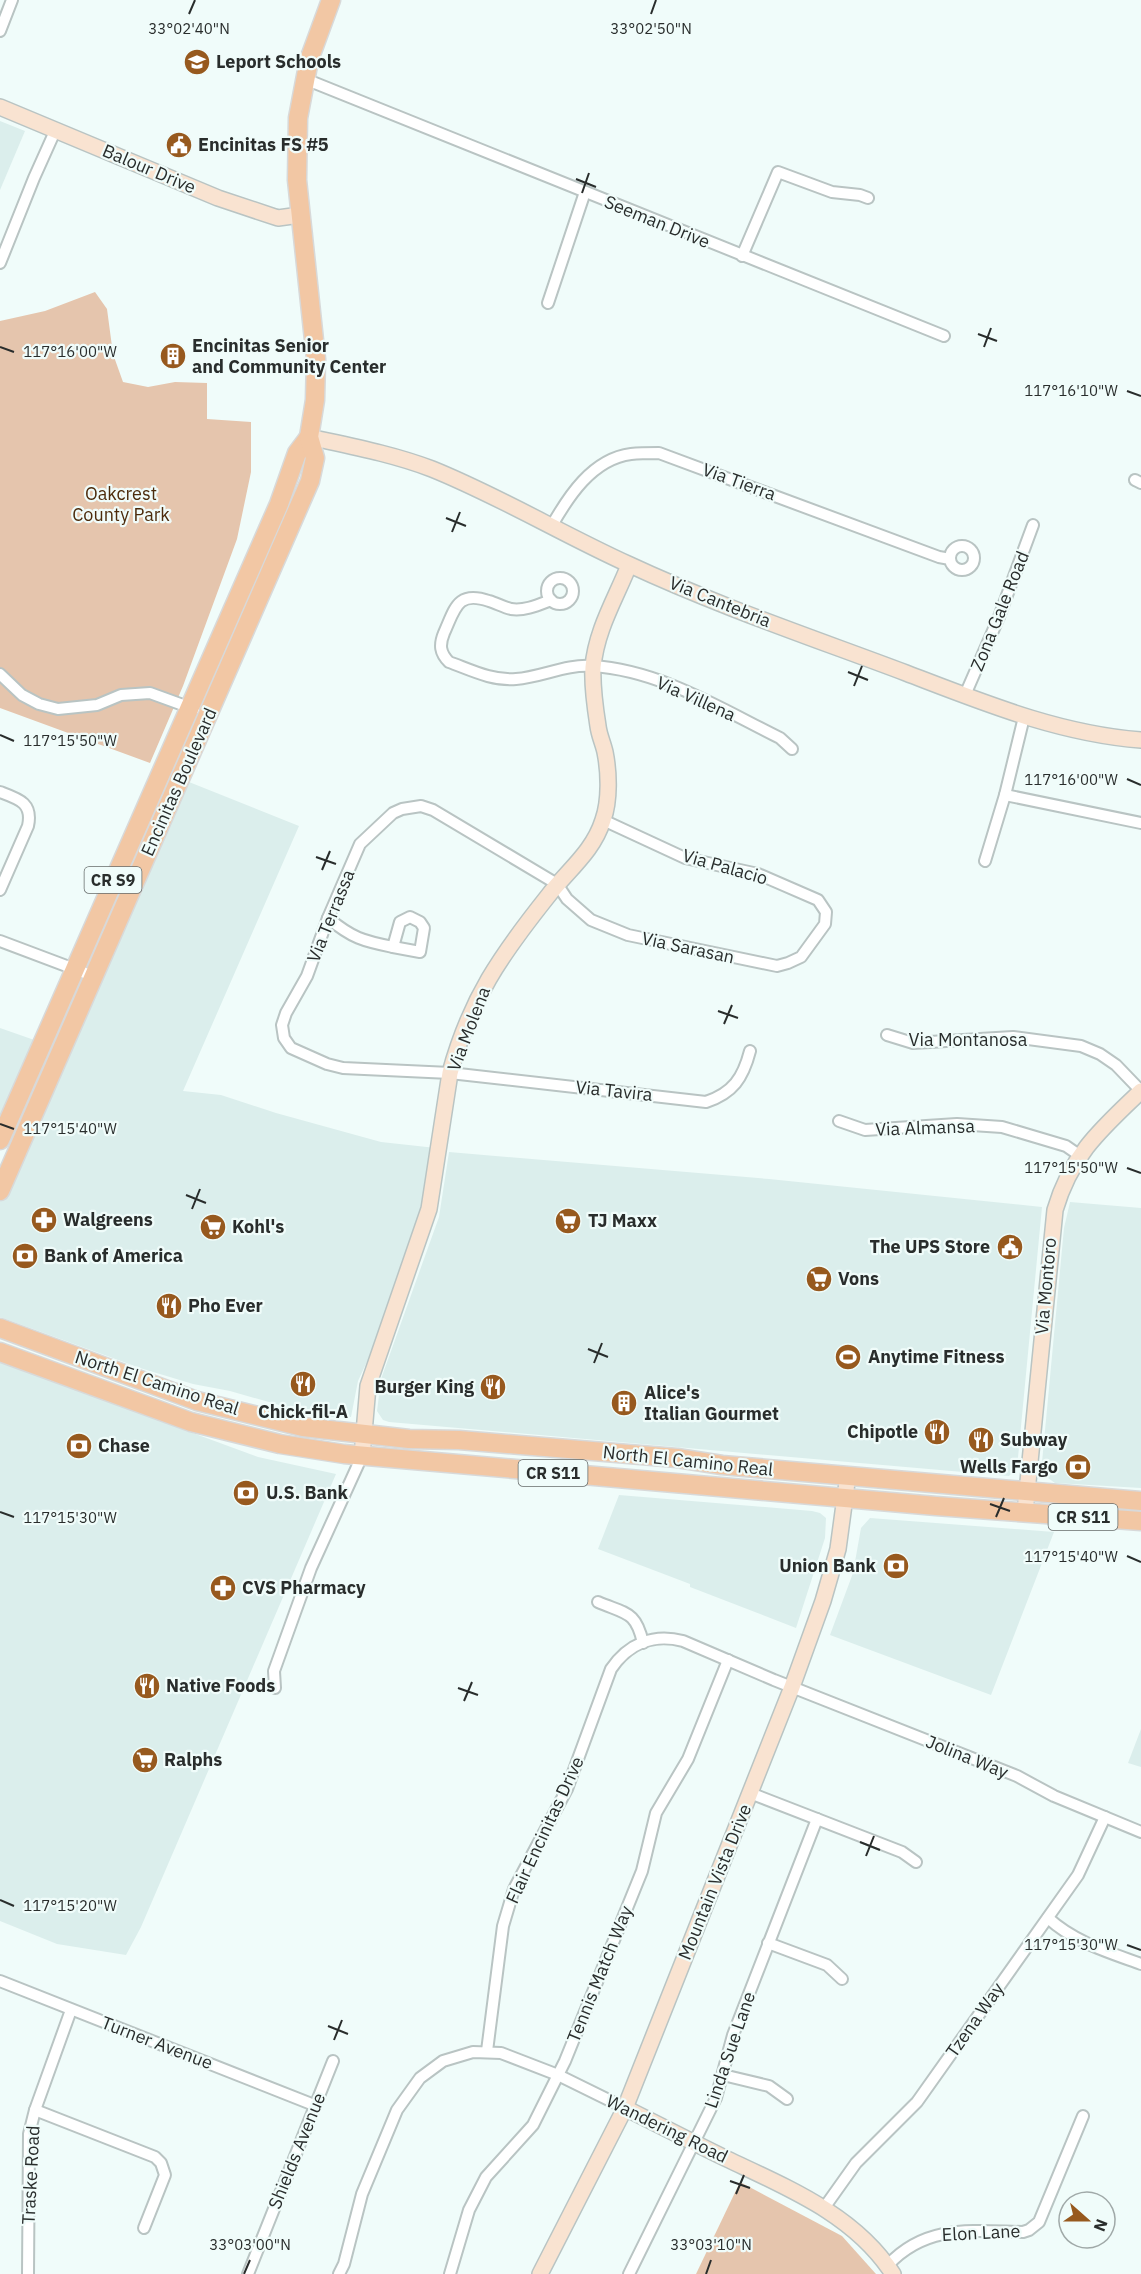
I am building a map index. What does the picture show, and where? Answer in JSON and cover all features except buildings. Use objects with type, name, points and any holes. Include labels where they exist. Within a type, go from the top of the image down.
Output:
[{"type":"main road","name":"Encinitas Boulevard","points":[[0,1191],[310,481],[315,458],[309,437],[315,400],[316,359],[297,180],[298,118],[304,79],[323,16],[331,0]]},
{"type":"main road","name":"Encinitas Boulevard","points":[[0,1140],[279,504],[297,453],[309,437]]},
{"type":"main road","points":[[27,1130],[28,1104],[46,1062],[39,1053]]},
{"type":"main road","name":"North El Camino Real","points":[[0,1328],[197,1401],[303,1427],[364,1434],[677,1458],[704,1463],[801,1472],[1141,1501]]},
{"type":"main road","name":"North El Camino Real","points":[[0,1352],[191,1422],[280,1444],[363,1455],[497,1468],[1141,1521]]},
{"type":"main road","points":[[134,1401],[144,1392],[188,1405],[197,1401]]},
{"type":"main road","points":[[219,1428],[236,1418],[300,1432],[318,1428]]},
{"type":"main road","points":[[497,1468],[513,1461],[577,1463],[585,1459],[591,1451]]},
{"type":"street","points":[[0,31],[12,0]]},
{"type":"street","name":"Seeman Drive","points":[[304,79],[944,336]]},
{"type":"street","name":"Balour Drive","points":[[0,107],[218,198],[278,218],[300,215]]},
{"type":"street","points":[[0,263],[56,129]]},
{"type":"street","points":[[742,256],[777,172],[832,192],[868,198]]},
{"type":"street","points":[[548,303],[585,192]]},
{"type":"street","name":"Via Cantebria","points":[[309,437],[382,453],[430,468],[493,495],[551,527],[629,565],[720,602],[1024,717],[1119,739],[1141,741]]},
{"type":"street","name":"Via Tierra","points":[[551,527],[569,496],[598,468],[629,454],[659,453],[939,557],[950,559]]},
{"type":"street","name":"Zona Gale Road","points":[[965,695],[999,617],[1034,525]]},
{"type":"street","name":"Via Molena","points":[[363,1455],[368,1386],[429,1209],[450,1073],[470,1015],[488,978],[509,945],[557,884],[589,851],[603,820],[606,808],[607,774],[605,752],[598,727],[593,666],[603,624],[629,565]]},
{"type":"street","name":"Via Villena","points":[[551,600],[532,608],[511,609],[475,596],[465,598],[455,608],[441,640],[440,649],[443,656],[450,662],[499,679],[516,679],[574,666],[593,666],[666,682],[780,738],[792,749]]},
{"type":"street","name":"Encinitas Boulevard","points":[[0,674],[22,695],[39,704],[58,709],[97,705],[122,695],[150,693],[190,707]]},
{"type":"street","points":[[190,707],[209,714]]},
{"type":"street","points":[[986,861],[1024,717]]},
{"type":"street","points":[[0,792],[19,799],[26,806],[30,816],[28,826],[0,890]]},
{"type":"street","points":[[1005,795],[1141,823]]},
{"type":"street","name":"Via Terrassa","points":[[450,1073],[343,1068],[327,1064],[291,1048],[284,1038],[282,1025],[286,1013],[307,976],[328,918],[360,844],[393,813],[421,806],[433,810],[557,884]]},
{"type":"street","name":"Via Palacio","points":[[603,820],[685,858],[758,874],[818,900],[826,912],[825,924],[822,928]]},
{"type":"street","name":"Via Sarasan","points":[[557,884],[567,899],[591,920],[628,935],[777,966],[801,957],[822,928]]},
{"type":"street","points":[[328,918],[347,934],[367,942],[393,947]]},
{"type":"street","points":[[0,941],[93,976]]},
{"type":"street","name":"Via Montanosa","points":[[887,1035],[913,1043],[1013,1037],[1081,1046],[1100,1054],[1116,1065],[1141,1091]]},
{"type":"street","name":"Via Tavira","points":[[450,1073],[706,1102],[724,1096],[734,1086],[745,1069],[750,1051]]},
{"type":"street","name":"Via Montoro","points":[[1025,1512],[1052,1226],[1062,1188],[1079,1155],[1105,1125],[1141,1091]]},
{"type":"street","name":"Via Almansa","points":[[839,1121],[865,1130],[957,1124],[1002,1127],[1066,1146],[1079,1155]]},
{"type":"street","points":[[275,1688],[274,1671],[308,1578],[363,1455]]},
{"type":"street","name":"Mountain Vista Drive","points":[[540,2274],[625,2108],[792,1687],[823,1601],[838,1550],[848,1475]]},
{"type":"street","points":[[598,1602],[634,1617],[643,1643]]},
{"type":"street","name":"Flair Encinitas Drive","points":[[488,2051],[503,1926],[514,1889],[567,1789],[611,1669],[620,1656],[633,1647],[656,1638],[670,1638],[792,1687]]},
{"type":"street","name":"Tennis Match Way","points":[[450,2274],[469,2210],[486,2177],[533,2125],[558,2075],[642,1871],[657,1813],[688,1759],[728,1660]]},
{"type":"street","name":"Jolina Way","points":[[792,1687],[1017,1776],[1054,1796],[1141,1832]]},
{"type":"street","points":[[750,1793],[902,1852],[916,1862]]},
{"type":"street","name":"Tzena Way","points":[[824,2208],[856,2163],[917,2102],[1078,1875],[1105,1817]]},
{"type":"street","name":"Linda Sue Lane","points":[[629,2274],[716,2098],[733,2035],[817,1819]]},
{"type":"street","points":[[1048,1918],[1060,1929],[1085,1943],[1141,1964]]},
{"type":"street","points":[[768,1943],[827,1965],[842,1979]]},
{"type":"street","name":"Turner Avenue","points":[[0,1981],[314,2105]]},
{"type":"street","name":"Traske Road","points":[[28,2274],[28,2152],[35,2110],[71,2010]]},
{"type":"street","points":[[339,2274],[344,2264],[362,2194],[397,2110],[420,2078],[433,2067],[452,2058],[488,2051]]},
{"type":"street","name":"Wandering Road","points":[[488,2051],[501,2052],[520,2058],[558,2075],[824,2208],[854,2229],[890,2270]]},
{"type":"street","name":"Shields Avenue","points":[[248,2274],[333,2061]]},
{"type":"street","points":[[723,2075],[769,2086],[787,2099]]},
{"type":"street","points":[[35,2110],[155,2157],[161,2163],[165,2175],[144,2228]]},
{"type":"street","name":"Elon Lane","points":[[890,2270],[896,2256],[924,2238],[939,2233],[962,2230],[1023,2232],[1029,2230],[1039,2222],[1083,2116]]},
{"type":"shaded area","points":[[0,121],[25,131],[0,190]]},
{"type":"shaded area","points":[[184,780],[299,826],[183,1091],[221,1095],[381,1142],[436,1148],[422,1220],[383,1327],[358,1381],[351,1417],[321,1417],[230,1391],[193,1384],[140,1368],[0,1317],[0,1202]]},
{"type":"shaded area","points":[[0,1028],[40,1042],[0,1134]]},
{"type":"shaded area","points":[[449,1152],[769,1179],[1042,1207],[1017,1468],[1009,1476],[383,1420],[377,1411],[381,1379],[439,1217]]},
{"type":"shaded area","points":[[1070,1202],[1141,1208],[1141,1488],[1055,1483],[1041,1473],[1064,1228]]},
{"type":"shaded area","points":[[0,1362],[258,1457],[336,1474],[141,1927],[126,1955],[57,1944],[0,1921]]},
{"type":"shaded area","points":[[619,1495],[820,1513],[826,1518],[825,1538],[796,1628],[598,1549]]},
{"type":"shaded area","points":[[870,1518],[1054,1532],[991,1695],[830,1635],[853,1573],[861,1528]]},
{"type":"shaded area","points":[[1141,1729],[1141,1767],[1128,1763]]},
{"type":"green space","name":"Oakcrest County Park","points":[[95,292],[107,309],[113,354],[123,382],[148,387],[175,382],[207,383],[207,419],[251,422],[251,472],[237,539],[183,686],[150,763],[0,708],[0,321],[45,311]]},
{"type":"green space","points":[[740,2182],[842,2236],[876,2274],[696,2274]]},
{"type":"place","name":"Leport Schools","points":[[197,62]]},
{"type":"place","name":"Encinitas FS #5","points":[[179,145]]},
{"type":"place","name":"Encinitas Senior and Community Center","points":[[173,356]]},
{"type":"place","name":"Walgreens","points":[[44,1220]]},
{"type":"place","name":"TJ Maxx","points":[[568,1221]]},
{"type":"place","name":"Kohl's","points":[[213,1227]]},
{"type":"place","name":"The UPS Store","points":[[1010,1247]]},
{"type":"place","name":"Bank of America","points":[[25,1256]]},
{"type":"place","name":"Vons","points":[[819,1279]]},
{"type":"place","name":"Pho Ever","points":[[169,1306]]},
{"type":"place","name":"Anytime Fitness","points":[[848,1357]]},
{"type":"place","name":"Chick-fil-A","points":[[303,1384]]},
{"type":"place","name":"Burger King","points":[[493,1387]]},
{"type":"place","name":"Alice's Italian Gourmet","points":[[624,1403]]},
{"type":"place","name":"Chipotle","points":[[937,1432]]},
{"type":"place","name":"Subway","points":[[981,1440]]},
{"type":"place","name":"Chase","points":[[79,1446]]},
{"type":"place","name":"Wells Fargo","points":[[1078,1467]]},
{"type":"place","name":"U.S. Bank","points":[[246,1493]]},
{"type":"place","name":"Union Bank","points":[[896,1566]]},
{"type":"place","name":"CVS Pharmacy","points":[[223,1588]]},
{"type":"place","name":"Native Foods","points":[[147,1686]]},
{"type":"place","name":"Ralphs","points":[[145,1760]]}]
